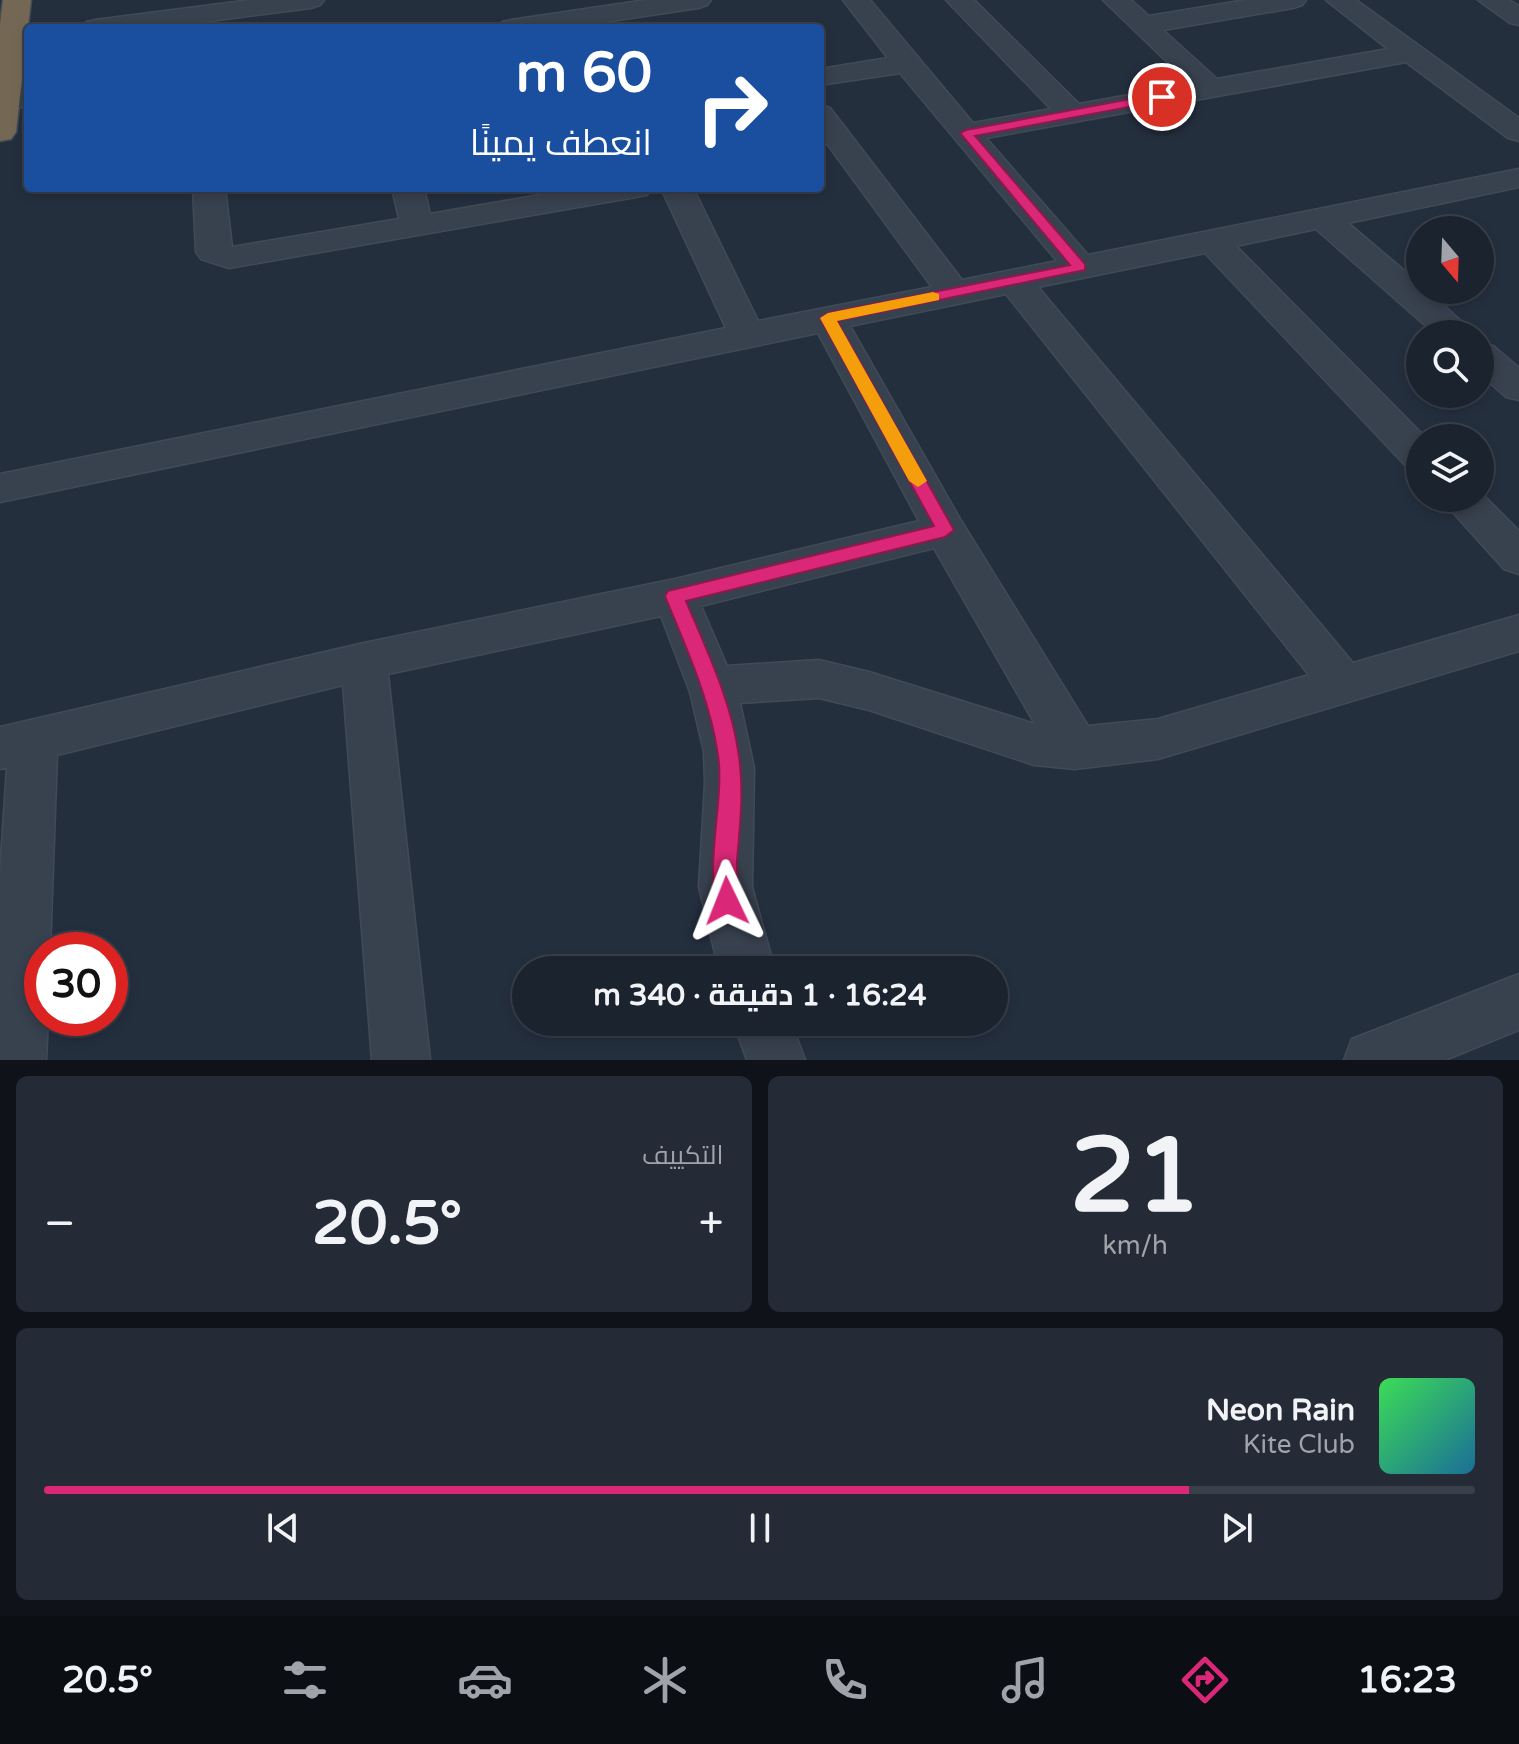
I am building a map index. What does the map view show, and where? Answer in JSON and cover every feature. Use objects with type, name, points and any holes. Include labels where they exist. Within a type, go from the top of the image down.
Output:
[{"type":"highway","points":[[0,132],[11,100],[14,22]]},
{"type":"street","points":[[126,24],[311,0]]},
{"type":"street","points":[[538,24],[698,0]]},
{"type":"street","points":[[856,0],[1080,267]]},
{"type":"street","points":[[959,0],[1073,114]]},
{"type":"street","points":[[1116,0],[1210,88]]},
{"type":"street","points":[[1143,25],[1293,0]]},
{"type":"street","points":[[1339,0],[1519,132]]},
{"type":"street","points":[[1491,0],[1519,17]]},
{"type":"street","points":[[966,133],[1410,53]]},
{"type":"street","points":[[824,76],[907,64]]},
{"type":"street","points":[[824,119],[954,293]]},
{"type":"street","points":[[0,488],[1080,267],[1324,219],[1511,188]]},
{"type":"street","points":[[209,192],[213,252],[222,257],[243,257],[613,192]]},
{"type":"street","points":[[409,192],[417,226]]},
{"type":"street","points":[[679,192],[747,335]]},
{"type":"street","points":[[1324,219],[1441,320]]},
{"type":"street","points":[[1212,241],[1406,442]]},
{"type":"street","points":[[1015,282],[1344,685]]},
{"type":"street","points":[[828,318],[945,530],[1075,748]]},
{"type":"street","points":[[1494,366],[1519,388]]},
{"type":"street","points":[[1475,512],[1519,558]]},
{"type":"street","points":[[17,1060],[17,743],[364,661],[675,596],[945,530]]},
{"type":"street","points":[[675,596],[712,687],[729,755],[731,800],[725,876],[727,901],[743,956]]},
{"type":"street","points":[[712,687],[799,678],[841,683],[1034,744],[1075,748],[1158,739],[1519,633]]},
{"type":"street","points":[[364,661],[401,1060]]},
{"type":"street","points":[[1373,1060],[1519,1002]]},
{"type":"street","points":[[767,1036],[776,1060]]},
{"type":"slow traffic","points":[[918,481],[828,318],[933,297]]},
{"type":"route","points":[[727,901],[725,876],[731,800],[729,755],[712,687],[675,596],[945,530],[828,318],[1080,267],[966,133],[1162,97]]}]
